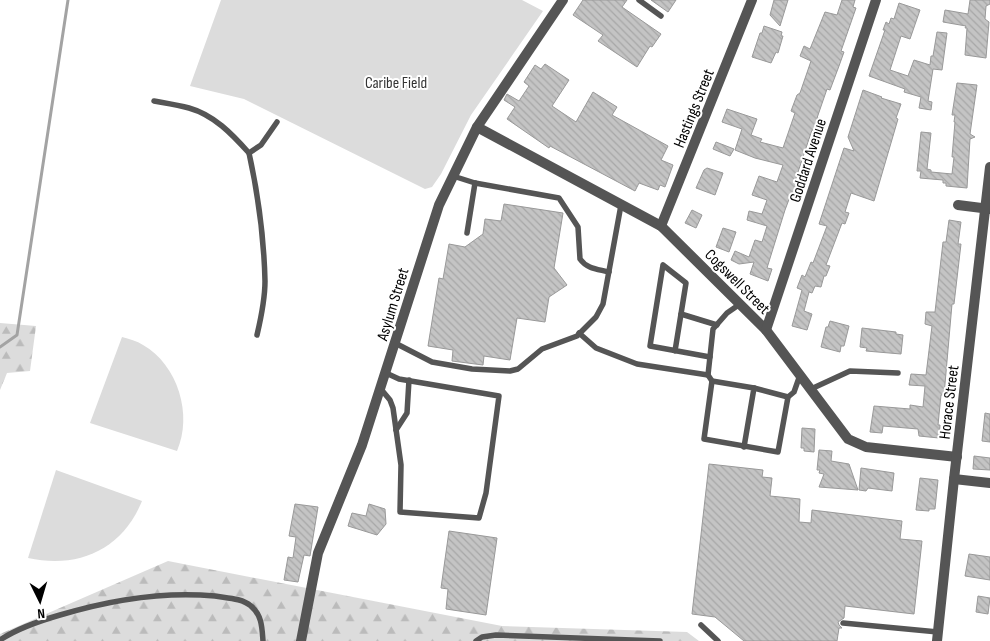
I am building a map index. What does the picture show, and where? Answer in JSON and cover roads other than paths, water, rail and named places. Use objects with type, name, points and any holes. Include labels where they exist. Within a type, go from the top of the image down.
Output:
[{"type":"street","name":"Asylum Street","points":[[301,641],[318,553],[362,444],[439,205],[477,127],[563,0]]},
{"type":"street","name":"Hastings Street","points":[[661,226],[752,0]]},
{"type":"street","name":"Goddard Avenue","points":[[766,330],[876,0]]},
{"type":"street","name":"Cogswell Street","points":[[477,127],[661,226],[766,330],[848,439],[866,447],[957,457]]},
{"type":"street","name":"Horace Street","points":[[937,637],[954,479],[988,209],[990,166]]},
{"type":"street","points":[[958,205],[988,209]]},
{"type":"street","points":[[954,479],[990,483]]},
{"type":"lane","points":[[639,0],[661,16]]},
{"type":"lane","points":[[154,101],[190,108],[210,117],[231,133],[249,153],[259,215],[265,282],[262,313],[257,335]]},
{"type":"lane","points":[[249,153],[261,145],[277,122]]},
{"type":"lane","points":[[453,176],[475,183],[558,198],[567,208],[578,227],[580,259],[589,267],[609,272]]},
{"type":"lane","points":[[467,232],[475,183]]},
{"type":"lane","points":[[395,343],[432,362],[472,369],[510,371],[518,369],[542,349],[579,334],[596,317],[603,304],[621,204]]},
{"type":"lane","points":[[675,351],[686,283],[663,265],[650,346],[675,351],[710,357]]},
{"type":"lane","points":[[740,304],[727,313],[713,329],[708,375],[712,381],[704,439],[778,452],[788,397],[794,392],[800,374]]},
{"type":"lane","points":[[681,314],[717,324]]},
{"type":"lane","points":[[579,334],[596,348],[637,364],[708,375]]},
{"type":"lane","points":[[810,389],[850,371],[898,373]]},
{"type":"lane","points":[[380,388],[390,400],[393,408],[401,465],[400,512],[479,518],[486,493],[499,396],[399,379],[386,373]]},
{"type":"lane","points":[[396,430],[407,413],[409,380]]},
{"type":"lane","points":[[712,381],[754,388],[788,397]]},
{"type":"lane","points":[[744,447],[754,388]]},
{"type":"lane","points":[[0,640],[10,633],[41,621],[108,602],[170,595],[204,595],[235,598],[251,606],[261,620],[263,641]]},
{"type":"lane","points":[[843,623],[937,637]]},
{"type":"lane","points":[[701,625],[718,641]]},
{"type":"lane","points":[[476,641],[482,637],[496,634],[660,641]]},
{"type":"waterway","points":[[0,347],[17,335],[68,0]]},
{"type":"park label","name":"Caribe Field","points":[[396,82]]}]
